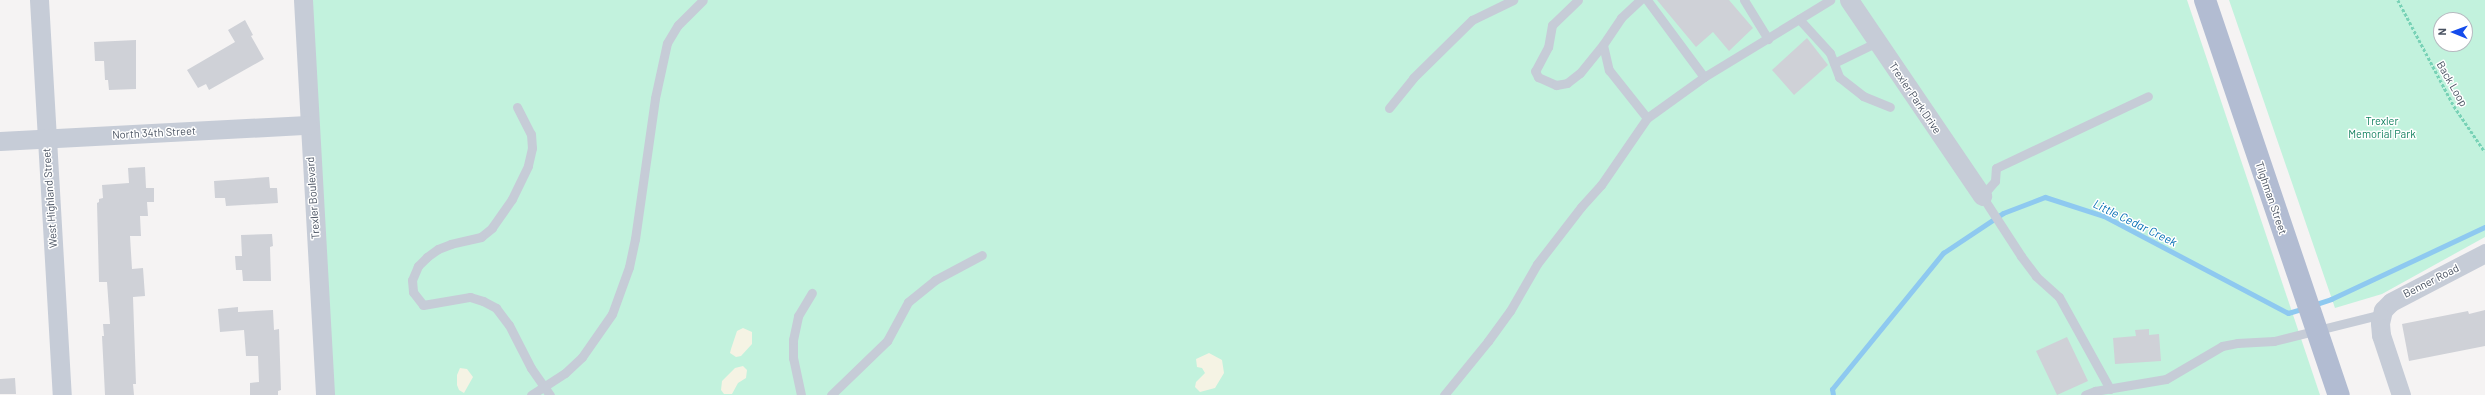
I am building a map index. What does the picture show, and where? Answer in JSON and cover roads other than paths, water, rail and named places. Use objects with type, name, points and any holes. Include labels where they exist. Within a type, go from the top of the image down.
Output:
[{"type":"main road","name":"Tilghman Street","points":[[2205,0],[2337,388]]},
{"type":"street","name":"West Highland Street","points":[[38,0],[62,395]]},
{"type":"street","name":"Trexler Boulevard","points":[[303,0],[308,125],[325,395]]},
{"type":"street","name":"Trexler Park Drive","points":[[1849,0],[1985,201]]},
{"type":"street","name":"North 34th Street","points":[[0,141],[308,125]]},
{"type":"street","name":"Benner Road","points":[[2382,314],[2391,302],[2485,253]]},
{"type":"street","points":[[2382,314],[2380,323],[2382,335],[2401,395]]},
{"type":"lane","points":[[531,395],[547,392],[582,357],[615,307],[629,267],[635,239],[655,98],[665,49],[678,25],[703,0]]},
{"type":"lane","points":[[1389,108],[1413,78],[1472,20],[1513,0]]},
{"type":"lane","points":[[1578,0],[1552,25],[1548,47],[1535,71],[1538,77],[1556,85],[1567,83],[1580,73],[1603,45],[1621,18],[1640,0]]},
{"type":"lane","points":[[1647,0],[1704,77]]},
{"type":"lane","points":[[1744,0],[1768,39]]},
{"type":"lane","points":[[1444,395],[1488,341],[1510,311],[1537,264],[1581,207],[1601,185],[1647,118],[1704,77],[1830,0]]},
{"type":"lane","points":[[1799,19],[1830,53],[1839,76],[1863,96],[1890,107]]},
{"type":"lane","points":[[1834,63],[1877,42]]},
{"type":"lane","points":[[1603,45],[1609,70],[1647,118]]},
{"type":"lane","points":[[2110,389],[2059,297],[2036,276],[1985,201],[1996,181],[1996,168],[2148,96]]},
{"type":"lane","points":[[517,107],[531,134],[532,148],[528,166],[502,216],[481,237],[438,249],[418,266],[412,280],[414,292],[423,305],[470,297],[483,301],[496,308],[509,325],[547,392]]},
{"type":"lane","points":[[831,395],[886,341],[908,302],[935,280],[982,255]]},
{"type":"lane","points":[[801,395],[794,365],[793,340],[798,316],[812,293]]},
{"type":"lane","points":[[2085,395],[2095,391],[2166,378],[2222,346],[2237,343],[2274,341],[2382,314]]},
{"type":"waterway","name":"Little Cedar Creek","points":[[1833,395],[1832,389],[1943,253],[2003,213],[2045,197],[2104,216],[2288,313],[2304,308]]},
{"type":"waterway","name":"Little Cedar Creek","points":[[2313,305],[2331,299],[2485,227]]},
{"type":"park label","name":"Trexler Memorial Park","points":[[2382,128]]}]
